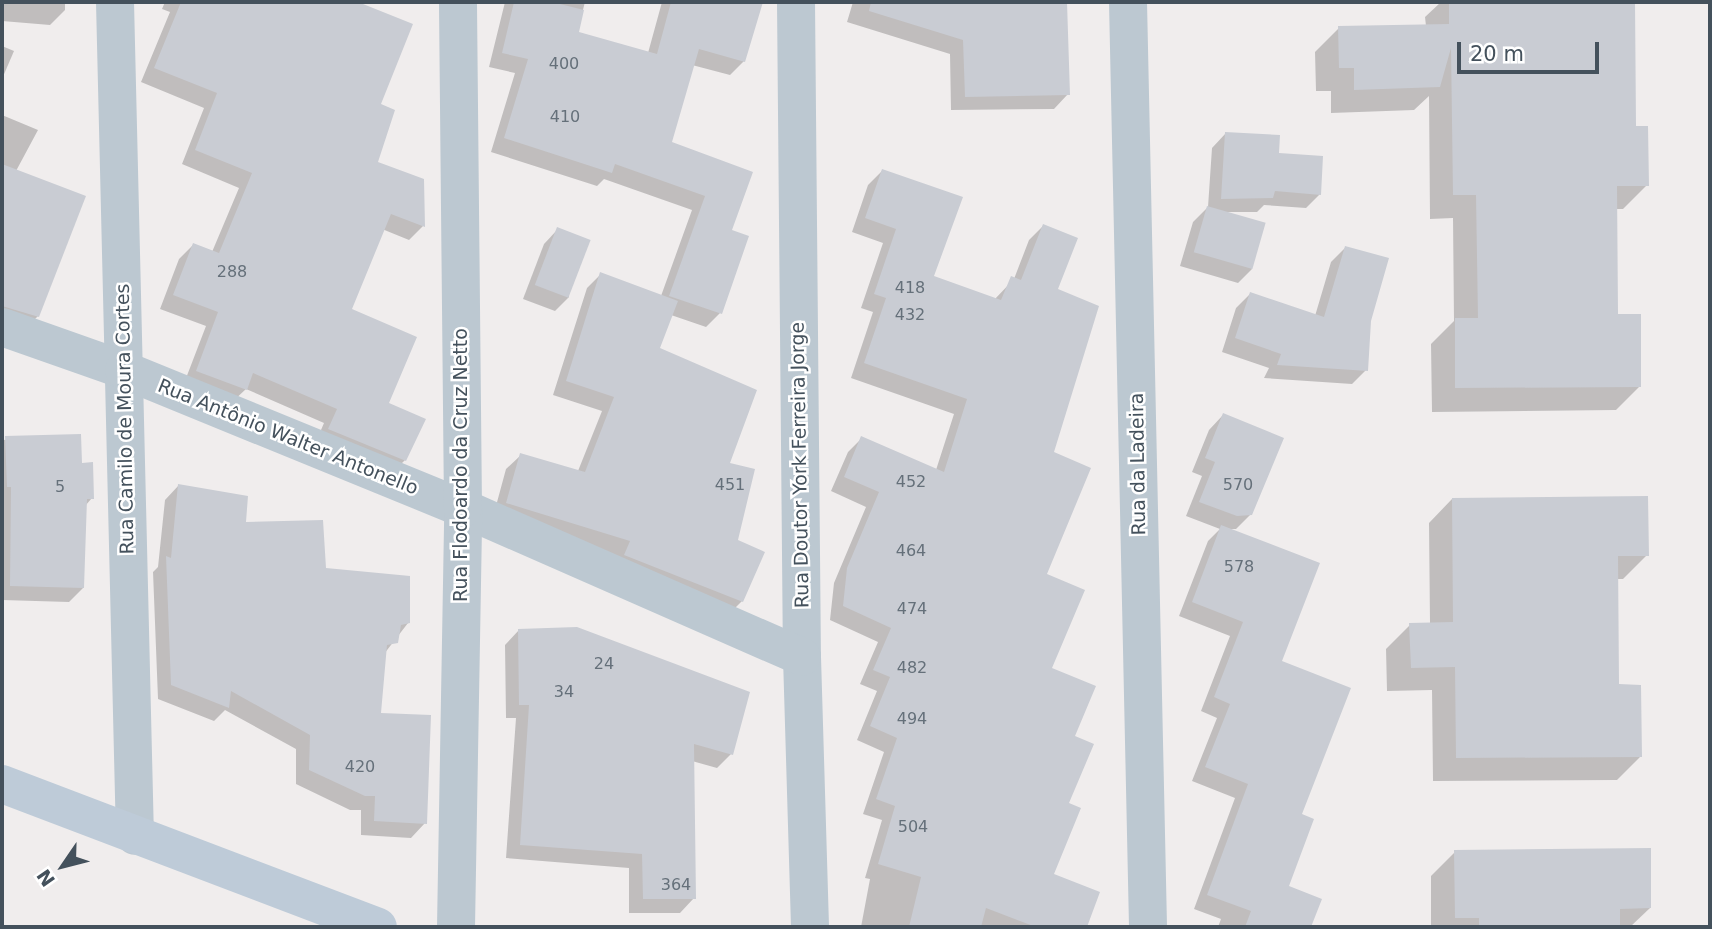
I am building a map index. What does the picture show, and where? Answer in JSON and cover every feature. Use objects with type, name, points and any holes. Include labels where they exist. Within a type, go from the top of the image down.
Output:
[{"type":"main road","points":[[2,784],[378,927]]},
{"type":"street","name":"Rua Camilo de Moura Cortes","points":[[115,2],[135,836]]},
{"type":"street","name":"Rua Flodoardo da Cruz Netto","points":[[456,927],[463,508],[458,2]]},
{"type":"street","name":"Rua Doutor York Ferreira Jorge","points":[[796,2],[802,657],[810,927]]},
{"type":"street","name":"Rua da Ladeira","points":[[1128,2],[1148,927]]},
{"type":"street","name":"Rua Antônio Walter Antonello","points":[[2,327],[124,370],[463,508],[802,657]]},
{"type":"building","points":[[181,2],[358,2],[413,24],[381,104],[395,110],[378,162],[424,179],[425,227],[391,214],[352,309],[417,337],[389,403],[426,419],[406,461],[328,429],[337,409],[253,373],[247,390],[196,371],[218,312],[173,295],[193,243],[219,253],[252,173],[195,150],[217,93],[154,68]]},
{"type":"building","points":[[514,2],[552,2],[584,10],[579,32],[657,54],[671,2],[763,2],[745,62],[699,49],[672,142],[753,172],[732,230],[749,236],[722,314],[669,296],[705,196],[615,164],[612,173],[504,138],[528,59],[502,53]]},
{"type":"building","points":[[871,2],[1067,2],[1070,95],[965,97],[963,40],[869,11]]},
{"type":"building","points":[[1449,2],[1635,2],[1636,126],[1648,126],[1649,186],[1617,186],[1618,314],[1641,314],[1641,387],[1455,388],[1455,318],[1478,318],[1476,195],[1453,195],[1451,48],[1440,87],[1354,90],[1354,68],[1339,68],[1338,26],[1449,24]]},
{"type":"building","points":[[1225,132],[1280,135],[1279,153],[1323,156],[1321,195],[1275,191],[1273,198],[1221,199]]},
{"type":"building","points":[[2,164],[86,196],[39,317],[2,306]]},
{"type":"building","points":[[882,169],[963,197],[934,276],[1001,300],[1011,276],[1021,280],[1043,224],[1078,238],[1058,289],[1099,306],[1054,452],[1091,468],[1047,574],[1085,590],[1052,668],[1096,686],[1075,736],[1094,744],[1069,803],[1081,808],[1054,874],[1100,892],[1087,927],[1036,927],[986,908],[981,927],[909,927],[921,877],[878,864],[895,806],[876,799],[897,738],[870,726],[890,677],[873,670],[891,628],[843,606],[847,568],[879,492],[844,477],[861,436],[944,472],[967,399],[864,363],[886,298],[874,294],[896,229],[865,218]]},
{"type":"building","points":[[1207,206],[1266,223],[1252,269],[1194,252]]},
{"type":"building","points":[[557,227],[591,240],[568,298],[535,285]]},
{"type":"building","points":[[1345,246],[1389,258],[1371,321],[1368,371],[1277,365],[1281,354],[1235,338],[1250,292],[1324,317]]},
{"type":"building","points":[[600,272],[678,301],[660,348],[757,390],[730,463],[755,469],[738,540],[765,552],[743,602],[624,555],[630,541],[506,503],[520,453],[585,472],[614,397],[566,381]]},
{"type":"building","points":[[1223,413],[1284,438],[1252,515],[1237,516],[1199,502],[1215,462],[1205,458]]},
{"type":"building","points":[[81,434],[82,463],[93,462],[94,499],[87,499],[84,588],[10,586],[11,487],[7,487],[5,436]]},
{"type":"building","points":[[178,484],[248,496],[246,522],[323,520],[326,568],[410,576],[410,623],[401,625],[398,643],[387,645],[381,713],[431,715],[427,824],[374,821],[375,796],[365,796],[309,770],[310,735],[231,691],[229,708],[171,685],[166,556],[171,558]]},
{"type":"building","points":[[1648,496],[1649,556],[1618,556],[1619,684],[1641,685],[1642,757],[1456,758],[1455,667],[1411,668],[1409,623],[1453,622],[1452,498]]},
{"type":"building","points":[[1221,525],[1320,563],[1282,661],[1351,688],[1302,814],[1314,819],[1289,886],[1322,899],[1311,927],[1245,927],[1251,911],[1207,895],[1248,784],[1205,767],[1230,704],[1214,697],[1243,622],[1192,602]]},
{"type":"building","points":[[577,627],[750,692],[733,755],[694,744],[696,899],[643,899],[642,854],[520,845],[529,705],[519,705],[518,629]]},
{"type":"building","points":[[1651,848],[1651,908],[1620,909],[1620,927],[1479,927],[1479,918],[1455,918],[1454,850]]}]
